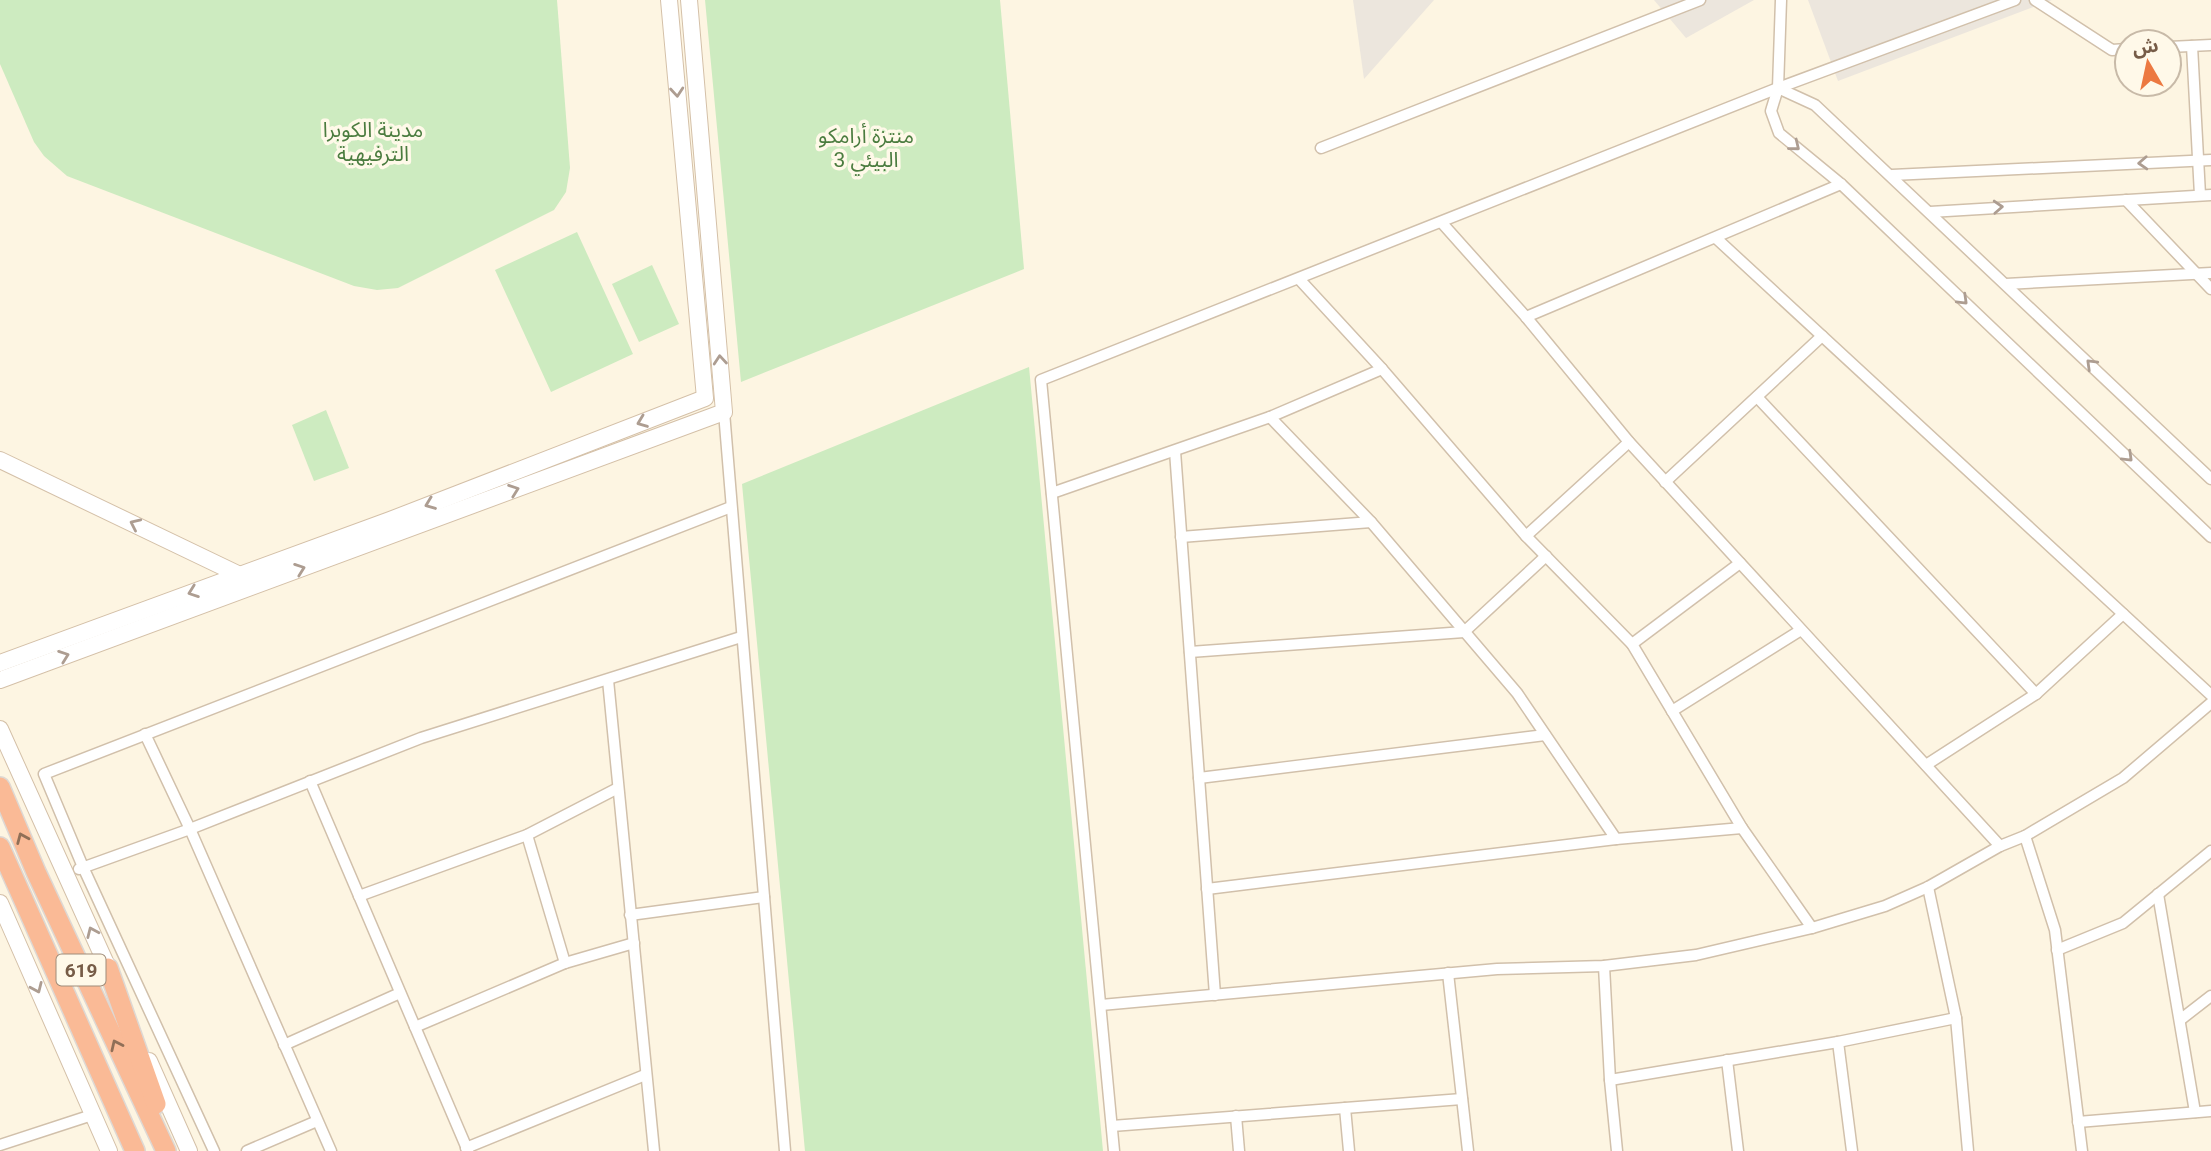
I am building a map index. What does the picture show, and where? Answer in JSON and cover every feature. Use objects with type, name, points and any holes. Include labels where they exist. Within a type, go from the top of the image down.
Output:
[{"type":"highway","name":"619","points":[[0,787],[36,872],[166,1151]]},
{"type":"highway","name":"619","points":[[0,848],[134,1151]]},
{"type":"highway","points":[[0,855],[15,884]]},
{"type":"highway","points":[[108,968],[173,1151]]},
{"type":"street","points":[[669,0],[705,398],[724,412]]},
{"type":"street","points":[[689,0],[785,1151]]},
{"type":"street","points":[[1321,148],[1684,3],[1700,0]]},
{"type":"street","points":[[1781,0],[1778,88],[1771,111],[1779,133],[1841,184],[2211,537]]},
{"type":"street","points":[[1114,1151],[1041,380],[1300,280],[1778,88],[2015,0]]},
{"type":"street","points":[[2035,0],[2113,50]]},
{"type":"street","points":[[2183,46],[2211,46]]},
{"type":"street","points":[[1930,212],[2205,195],[2197,161],[2192,46]]},
{"type":"street","points":[[674,60],[694,59]]},
{"type":"street","points":[[1778,88],[1815,105],[2211,479]]},
{"type":"street","points":[[1892,175],[2211,160]]},
{"type":"street","points":[[1526,317],[1717,239],[1841,184]]},
{"type":"street","points":[[2126,200],[2211,289]]},
{"type":"street","points":[[1442,223],[1526,317],[1629,442],[2000,846]]},
{"type":"street","points":[[1717,239],[2211,695]]},
{"type":"street","points":[[693,269],[712,267]]},
{"type":"street","points":[[2006,284],[2211,273]]},
{"type":"street","points":[[1300,280],[1382,369],[1526,536],[1632,645],[1742,828],[1812,928]]},
{"type":"street","points":[[1665,482],[1822,337]]},
{"type":"street","points":[[1052,493],[1270,417],[1382,369]]},
{"type":"street","points":[[1757,397],[2036,695]]},
{"type":"street","points":[[0,663],[705,398]]},
{"type":"street","points":[[0,680],[724,412]]},
{"type":"street","points":[[1270,417],[1371,522],[1517,693],[1616,839]]},
{"type":"street","points":[[1526,536],[1629,442]]},
{"type":"street","points":[[1175,451],[1215,995]]},
{"type":"street","points":[[0,460],[240,574],[254,585]]},
{"type":"street","points":[[214,1151],[83,867],[44,774],[731,507]]},
{"type":"street","points":[[1181,537],[1371,522]]},
{"type":"street","points":[[1190,652],[1464,632],[1546,556]]},
{"type":"street","points":[[1632,645],[1740,563]]},
{"type":"street","points":[[1926,765],[2036,695],[2123,614]]},
{"type":"street","points":[[1672,710],[1801,630]]},
{"type":"street","points":[[66,874],[190,829],[421,738],[741,637]]},
{"type":"street","points":[[608,680],[654,1151]]},
{"type":"street","points":[[1101,1005],[1448,973],[1604,966],[1696,955],[1812,928],[1885,906],[1928,887],[2000,846],[2025,836],[2123,778],[2211,703]]},
{"type":"street","points":[[0,729],[189,1151]]},
{"type":"street","points":[[145,734],[190,829],[331,1151]]},
{"type":"street","points":[[1199,778],[1545,735]]},
{"type":"street","points":[[310,780],[467,1149],[645,1075]]},
{"type":"street","points":[[359,896],[527,835],[618,788]]},
{"type":"street","points":[[1207,889],[1616,839],[1742,828]]},
{"type":"street","points":[[527,835],[565,963]]},
{"type":"street","points":[[2025,836],[2054,930],[2082,1151]]},
{"type":"street","points":[[2057,950],[2123,923],[2211,851]]},
{"type":"street","points":[[1928,887],[1955,1018],[1968,1151]]},
{"type":"street","points":[[2158,894],[2195,1112]]},
{"type":"street","points":[[630,915],[764,897]]},
{"type":"street","points":[[0,904],[109,1151]]},
{"type":"street","points":[[415,1027],[565,963],[634,943]]},
{"type":"street","points":[[1604,966],[1617,1151]]},
{"type":"street","points":[[1448,973],[1468,1151]]},
{"type":"street","points":[[284,1045],[400,993]]},
{"type":"street","points":[[2180,1020],[2211,996]]},
{"type":"street","points":[[1610,1080],[1838,1042],[1955,1018]]},
{"type":"street","points":[[1838,1042],[1852,1151]]},
{"type":"street","points":[[1727,1060],[1738,1151]]},
{"type":"street","points":[[1112,1126],[1462,1099]]},
{"type":"street","points":[[1345,1108],[1349,1151]]},
{"type":"street","points":[[2078,1122],[2211,1111]]},
{"type":"street","points":[[0,1145],[92,1115]]},
{"type":"street","points":[[1236,1116],[1239,1151]]},
{"type":"street","points":[[247,1151],[317,1121]]},
{"type":"shaded area","points":[[1353,0],[1434,0],[1364,79]]},
{"type":"shaded area","points":[[1654,0],[1754,0],[1686,38]]},
{"type":"shaded area","points":[[1808,0],[2052,0],[1838,81]]},
{"type":"green space","name":"مدينة الكوبرا الترفيهية","points":[[0,0],[557,0],[570,168],[566,192],[554,210],[398,288],[377,290],[354,286],[67,176],[44,156],[34,142],[0,64]]},
{"type":"green space","name":"منتزة أرامكو البيئي 3","points":[[705,0],[1000,0],[1024,269],[741,382]]},
{"type":"green space","points":[[577,232],[633,354],[551,392],[495,270]]},
{"type":"green space","points":[[652,265],[679,324],[639,342],[612,284]]},
{"type":"green space","points":[[1029,367],[1103,1151],[805,1151],[742,484]]},
{"type":"green space","points":[[326,410],[349,468],[314,481],[292,425]]}]
